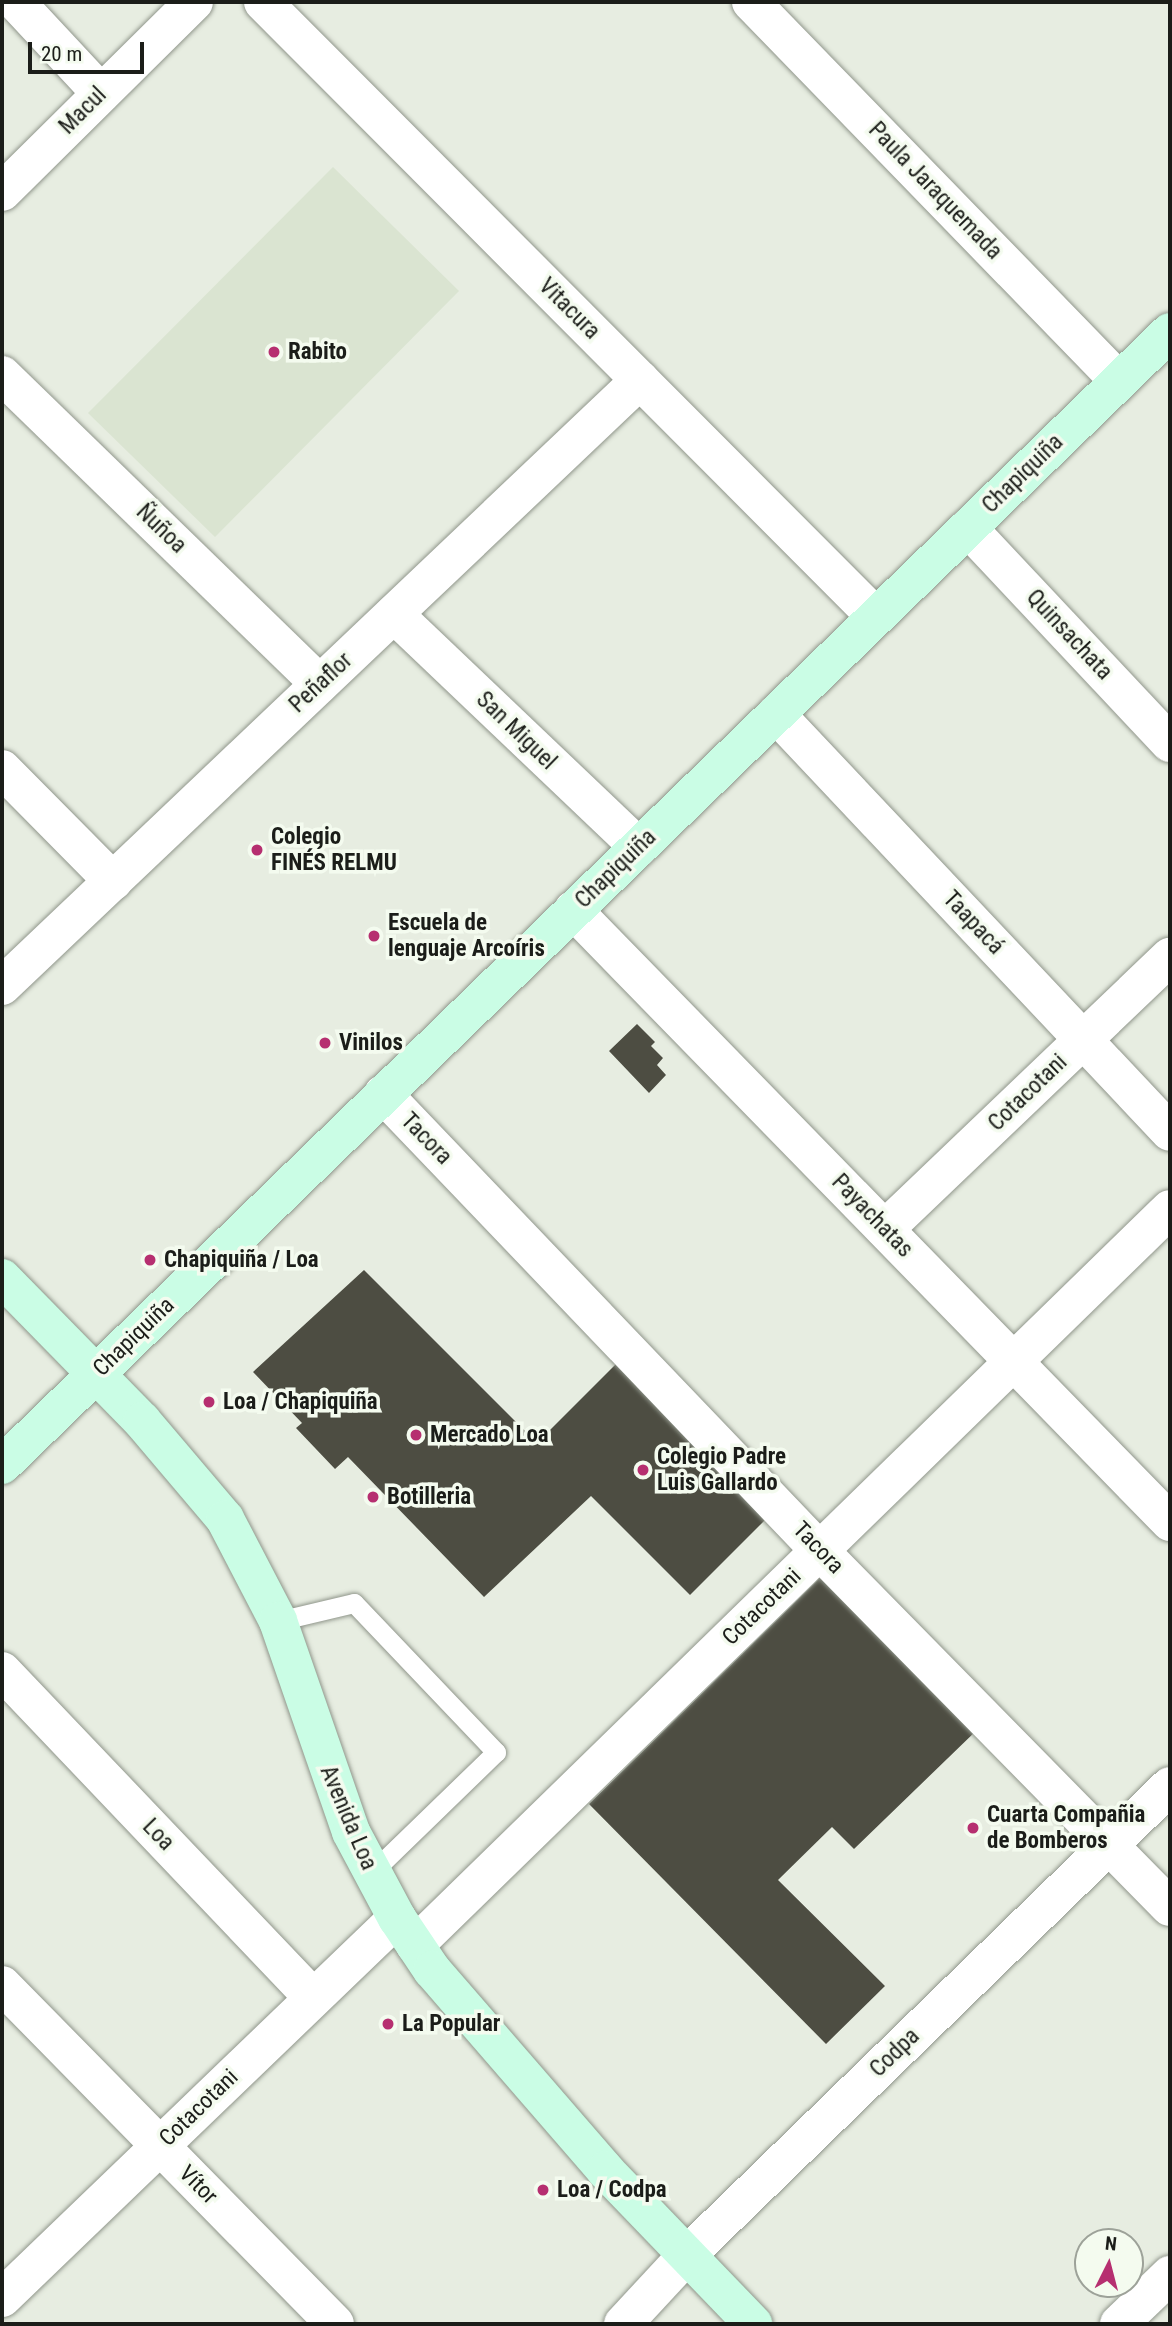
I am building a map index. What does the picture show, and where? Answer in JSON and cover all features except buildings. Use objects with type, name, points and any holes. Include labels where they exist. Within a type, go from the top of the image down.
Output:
[{"type":"street","points":[[16,2],[101,93]]},
{"type":"street","name":"Macul","points":[[2,191],[194,2]]},
{"type":"street","name":"Vitacura","points":[[262,2],[876,617]]},
{"type":"street","name":"Paula Jaraquemada","points":[[751,2],[1119,381]]},
{"type":"street","name":"Chapiquiña","points":[[2,1465],[1119,381],[1166,343]]},
{"type":"street","name":"Ñuñoa","points":[[2,375],[320,684]]},
{"type":"street","name":"Peñaflor","points":[[2,986],[640,380]]},
{"type":"street","name":"Quinsachata","points":[[968,528],[1170,743]]},
{"type":"street","name":"San Miguel","points":[[394,614],[639,847]]},
{"type":"street","name":"Taapacá","points":[[776,714],[1170,1132]]},
{"type":"street","points":[[2,769],[113,881]]},
{"type":"street","name":"Payachatas","points":[[573,910],[1170,1522]]},
{"type":"street","name":"Cotacotani","points":[[885,1229],[1170,957]]},
{"type":"street","name":"Tacora","points":[[383,1094],[820,1550],[1170,1907]]},
{"type":"street","name":"Cotacotani","points":[[2,2298],[313,1998],[406,1932],[820,1550],[1170,1209]]},
{"type":"street","name":"Avenida Loa","points":[[2,1278],[202,1487],[246,1554],[278,1621],[335,1794],[371,1874],[406,1932],[516,2070],[753,2324]]},
{"type":"street","name":"Loa","points":[[2,1671],[313,1998]]},
{"type":"street","name":"Codpa","points":[[623,2324],[687,2255],[1170,1786]]},
{"type":"street","name":"Vítor","points":[[2,1985],[335,2324]]},
{"type":"street","points":[[1119,2324],[1170,2275]]},
{"type":"street","points":[[2,2309],[16,2324]]},
{"type":"lane","points":[[278,1621],[354,1603],[496,1752],[371,1874]]},
{"type":"shaded area","name":"Rabito","points":[[333,167],[459,291],[215,537],[88,413]]},
{"type":"place","name":"Rabito","points":[[274,352]]},
{"type":"place","name":"Colegio FINÉS RELMU","points":[[257,850]]},
{"type":"place","name":"Escuela de lenguaje Arcoíris","points":[[374,936]]},
{"type":"place","name":"Vinilos","points":[[325,1043]]},
{"type":"place","name":"Chapiquiña / Loa","points":[[150,1260]]},
{"type":"place","name":"Loa / Chapiquiña","points":[[209,1402]]},
{"type":"place","name":"Mercado Loa","points":[[416,1435]]},
{"type":"place","name":"Colegio Padre Luis Gallardo","points":[[643,1470]]},
{"type":"place","name":"Botilleria","points":[[373,1497]]},
{"type":"place","name":"Cuarta Compañia de Bomberos","points":[[973,1828]]},
{"type":"place","name":"La Popular","points":[[388,2024]]},
{"type":"place","name":"Loa / Codpa","points":[[543,2190]]}]
